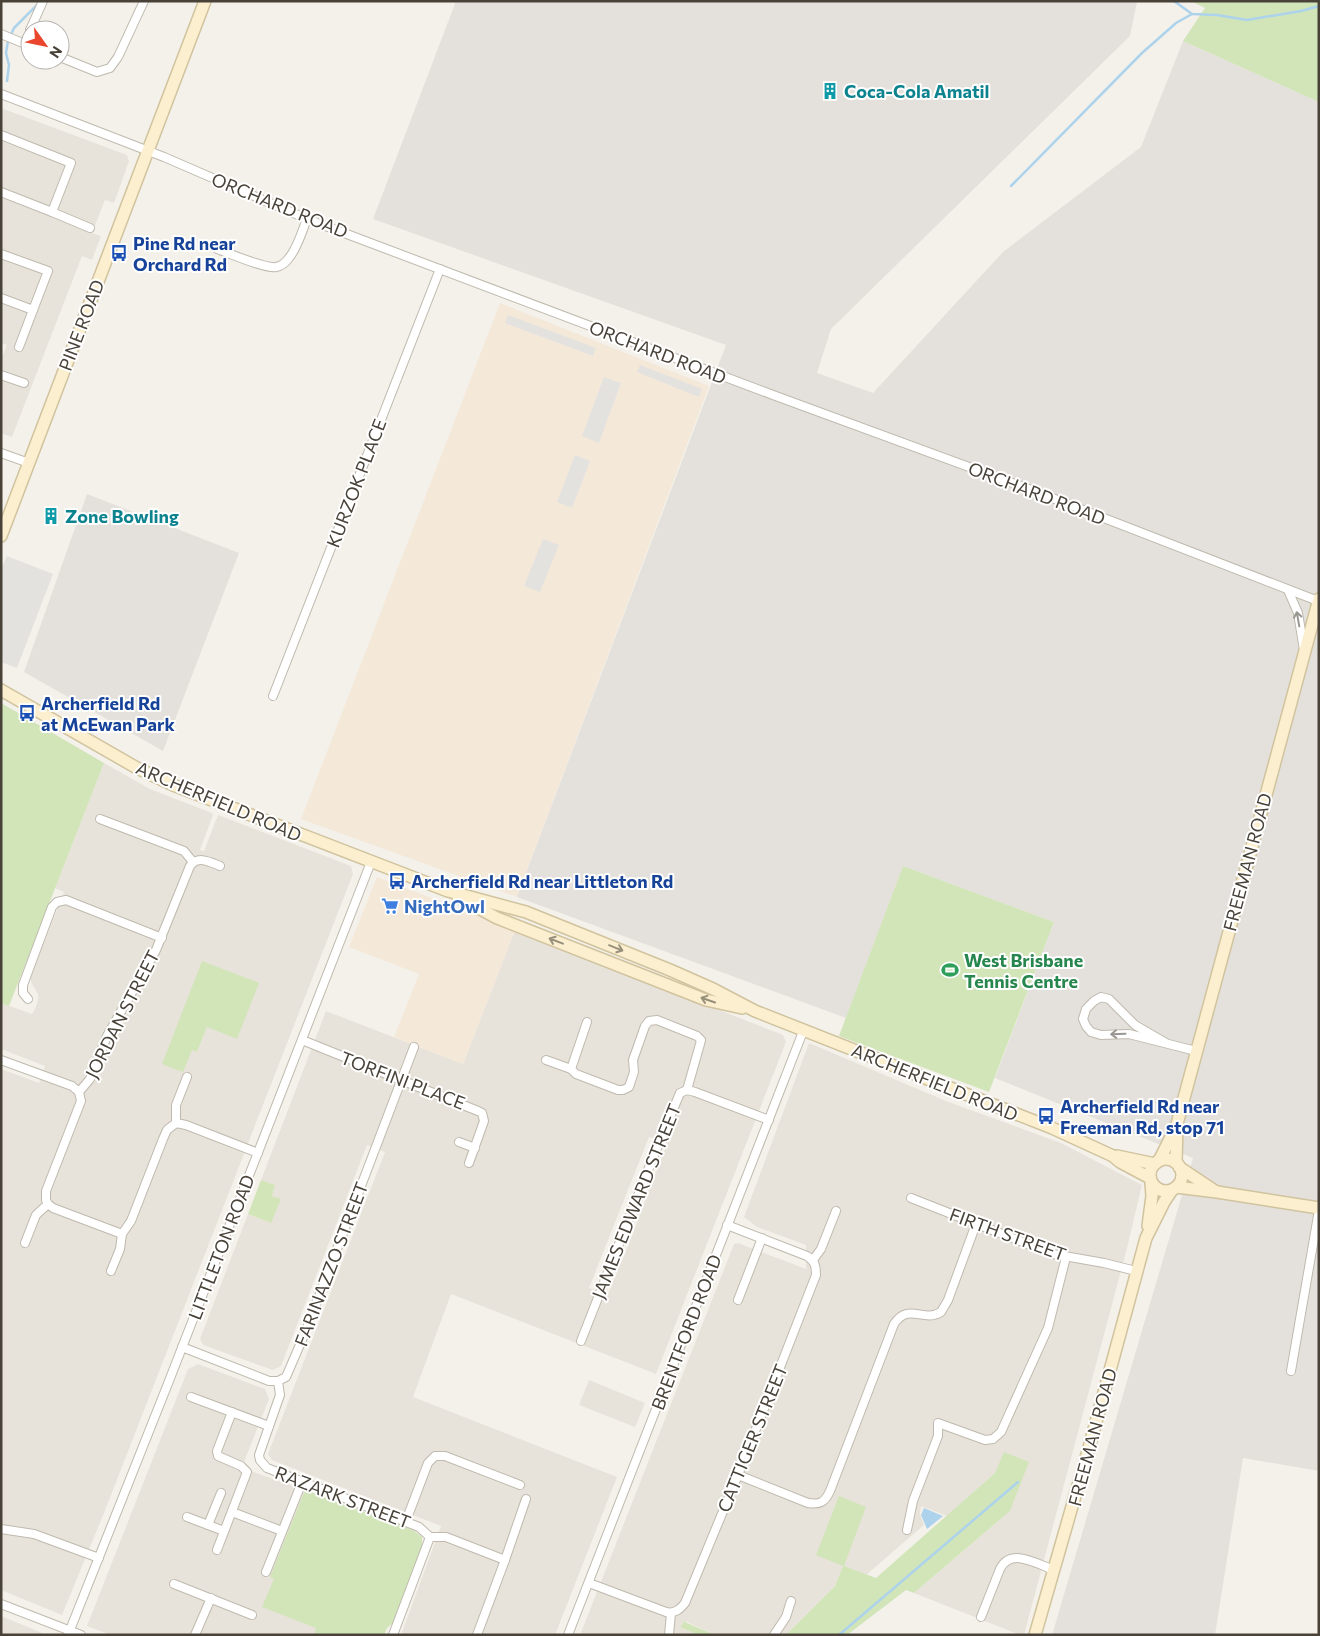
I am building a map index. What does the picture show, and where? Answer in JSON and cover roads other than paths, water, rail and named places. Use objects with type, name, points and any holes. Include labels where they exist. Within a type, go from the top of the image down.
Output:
[{"type":"main road","name":"PINE ROAD","points":[[1,536],[204,1]]},
{"type":"main road","name":"FREEMAN ROAD","points":[[1178,1165],[1178,1124],[1318,600]]},
{"type":"main road","name":"ARCHERFIELD ROAD","points":[[1,690],[154,777],[448,891],[526,912],[670,970],[713,989],[755,1011],[1052,1128],[1113,1156],[1151,1180]]},
{"type":"main road","name":"ARCHERFIELD ROAD","points":[[448,891],[498,918],[706,1000],[755,1011]]},
{"type":"main road","name":"FREEMAN ROAD","points":[[1157,1162],[1178,1124]]},
{"type":"main road","name":"ARCHERFIELD ROAD","points":[[1113,1156],[1157,1162]]},
{"type":"main road","points":[[1217,1192],[1168,1160],[1157,1162],[1152,1168],[1151,1180],[1154,1186],[1162,1191],[1174,1189],[1217,1192],[1319,1209]]},
{"type":"main road","points":[[1174,1189],[1182,1178],[1178,1165]]},
{"type":"main road","name":"FREEMAN ROAD","points":[[1035,1635],[1090,1444],[1146,1238],[1152,1196],[1151,1180]]},
{"type":"main road","name":"FREEMAN ROAD","points":[[1146,1238],[1164,1202],[1174,1189]]},
{"type":"street","points":[[34,20],[43,1]]},
{"type":"street","points":[[70,62],[97,72],[110,68],[118,58],[144,1]]},
{"type":"street","points":[[1,34],[20,41]]},
{"type":"street","name":"ORCHARD ROAD","points":[[1,94],[148,150],[307,218],[773,396],[1029,490],[1318,600]]},
{"type":"street","points":[[1,135],[71,163],[52,212]]},
{"type":"street","points":[[1,192],[90,228]]},
{"type":"street","points":[[216,249],[262,265],[276,267],[284,264],[290,258],[307,218]]},
{"type":"street","points":[[1,254],[48,271],[19,347]]},
{"type":"street","name":"KURZOK PLACE","points":[[273,696],[440,269]]},
{"type":"street","points":[[1,298],[33,310]]},
{"type":"street","points":[[1,375],[24,384]]},
{"type":"street","points":[[1,453],[29,462]]},
{"type":"street","points":[[1288,590],[1298,613],[1304,650]]},
{"type":"street","points":[[100,819],[184,851],[193,862],[204,860],[220,866]]},
{"type":"street","name":"JORDAN STREET","points":[[48,1204],[46,1191],[81,1101],[79,1092],[90,1079],[107,1036],[162,938],[193,862]]},
{"type":"street","name":"LITTLETON ROAD","points":[[69,1633],[371,862]]},
{"type":"street","points":[[28,999],[23,993],[23,985],[52,907],[57,902],[66,900],[162,938]]},
{"type":"street","points":[[1166,1042],[1135,1025],[1110,999],[1101,997],[1086,1009],[1083,1019],[1090,1032],[1101,1035],[1130,1034],[1166,1042],[1196,1052]]},
{"type":"street","points":[[546,1060],[618,1090],[629,1087],[634,1072],[633,1060],[645,1026],[649,1021],[657,1020],[697,1036],[701,1040],[687,1090]]},
{"type":"street","points":[[571,1069],[587,1022]]},
{"type":"street","name":"BRENTFORD ROAD","points":[[568,1635],[804,1030]]},
{"type":"street","name":"TORFINI PLACE","points":[[302,1040],[475,1108],[482,1113],[484,1121],[469,1163]]},
{"type":"street","name":"FARINAZZO STREET","points":[[278,1381],[289,1373],[414,1047]]},
{"type":"street","points":[[1,1060],[72,1086],[79,1092]]},
{"type":"street","points":[[176,1123],[176,1105],[187,1077]]},
{"type":"street","name":"JAMES EDWARD STREET","points":[[581,1341],[680,1093],[687,1090],[695,1092],[769,1120]]},
{"type":"street","points":[[111,1271],[120,1249],[122,1234],[131,1220],[167,1130],[176,1123],[186,1125],[258,1152]]},
{"type":"street","points":[[459,1142],[475,1148]]},
{"type":"street","name":"FIRTH STREET","points":[[911,1198],[1053,1254],[1136,1271]]},
{"type":"street","points":[[25,1243],[36,1215],[48,1204],[53,1208],[122,1234]]},
{"type":"street","points":[[1291,1371],[1319,1209]]},
{"type":"street","points":[[727,1225],[813,1260],[821,1249],[836,1211]]},
{"type":"street","points":[[738,1475],[808,1502],[819,1504],[824,1501],[830,1491],[894,1324],[898,1318],[909,1312],[929,1316],[941,1312],[948,1300],[976,1224]]},
{"type":"street","points":[[738,1300],[762,1238]]},
{"type":"street","points":[[907,1530],[913,1501],[938,1436],[938,1423],[985,1440],[993,1439],[1000,1432],[1045,1335],[1066,1257]]},
{"type":"street","name":"CATTIGER STREET","points":[[672,1613],[680,1609],[685,1603],[738,1475],[816,1275],[816,1266],[813,1260]]},
{"type":"street","points":[[182,1347],[269,1381],[278,1381]]},
{"type":"street","name":"RAZARK STREET","points":[[278,1381],[280,1394],[260,1450],[262,1464],[271,1470],[406,1521],[419,1527],[430,1537],[446,1537],[505,1560]]},
{"type":"street","points":[[191,1397],[269,1426]]},
{"type":"street","points":[[217,1550],[247,1472],[241,1466],[221,1459],[218,1456],[217,1451],[232,1412]]},
{"type":"street","points":[[406,1521],[428,1463],[435,1456],[445,1456],[520,1485]]},
{"type":"street","points":[[266,1572],[302,1482]]},
{"type":"street","points":[[208,1525],[220,1493]]},
{"type":"street","points":[[477,1635],[526,1499]]},
{"type":"street","points":[[232,1512],[282,1531]]},
{"type":"street","points":[[187,1517],[224,1531]]},
{"type":"street","points":[[1,1529],[34,1534],[99,1558]]},
{"type":"street","points":[[393,1635],[430,1537]]},
{"type":"street","points":[[981,1617],[1000,1569],[1009,1558],[1017,1557],[1054,1570]]},
{"type":"street","points":[[589,1583],[657,1610],[672,1613],[670,1635]]},
{"type":"street","points":[[174,1584],[252,1615]]},
{"type":"street","points":[[195,1635],[211,1598]]},
{"type":"street","points":[[774,1635],[786,1617],[791,1601]]},
{"type":"street","points":[[1,1604],[69,1633],[81,1635]]},
{"type":"water","points":[[924,1508],[943,1516],[927,1529],[921,1515]]},
{"type":"waterway","points":[[1174,1],[1192,14],[1217,15],[1247,20],[1319,6]]},
{"type":"waterway","points":[[7,81],[9,65],[6,53],[8,41],[14,28],[39,3]]},
{"type":"waterway","points":[[1011,186],[1142,53],[1176,23],[1192,14]]},
{"type":"waterway","points":[[839,1635],[1018,1482]]},
{"type":"place","name":"Coca-Cola Amatil","points":[[830,91]]},
{"type":"place","name":"Pine Rd near Orchard Rd","points":[[119,253]]},
{"type":"place","name":"Zone Bowling","points":[[51,516]]},
{"type":"place","name":"Archerfield Rd at McEwan Park","points":[[27,713]]},
{"type":"place","name":"Archerfield Rd near Littleton Rd","points":[[397,881]]},
{"type":"place","name":"NightOwl","points":[[390,906]]},
{"type":"place","name":"West Brisbane Tennis Centre","points":[[950,970]]},
{"type":"place","name":"Archerfield Rd near Freeman Rd, stop 71","points":[[1046,1116]]}]
